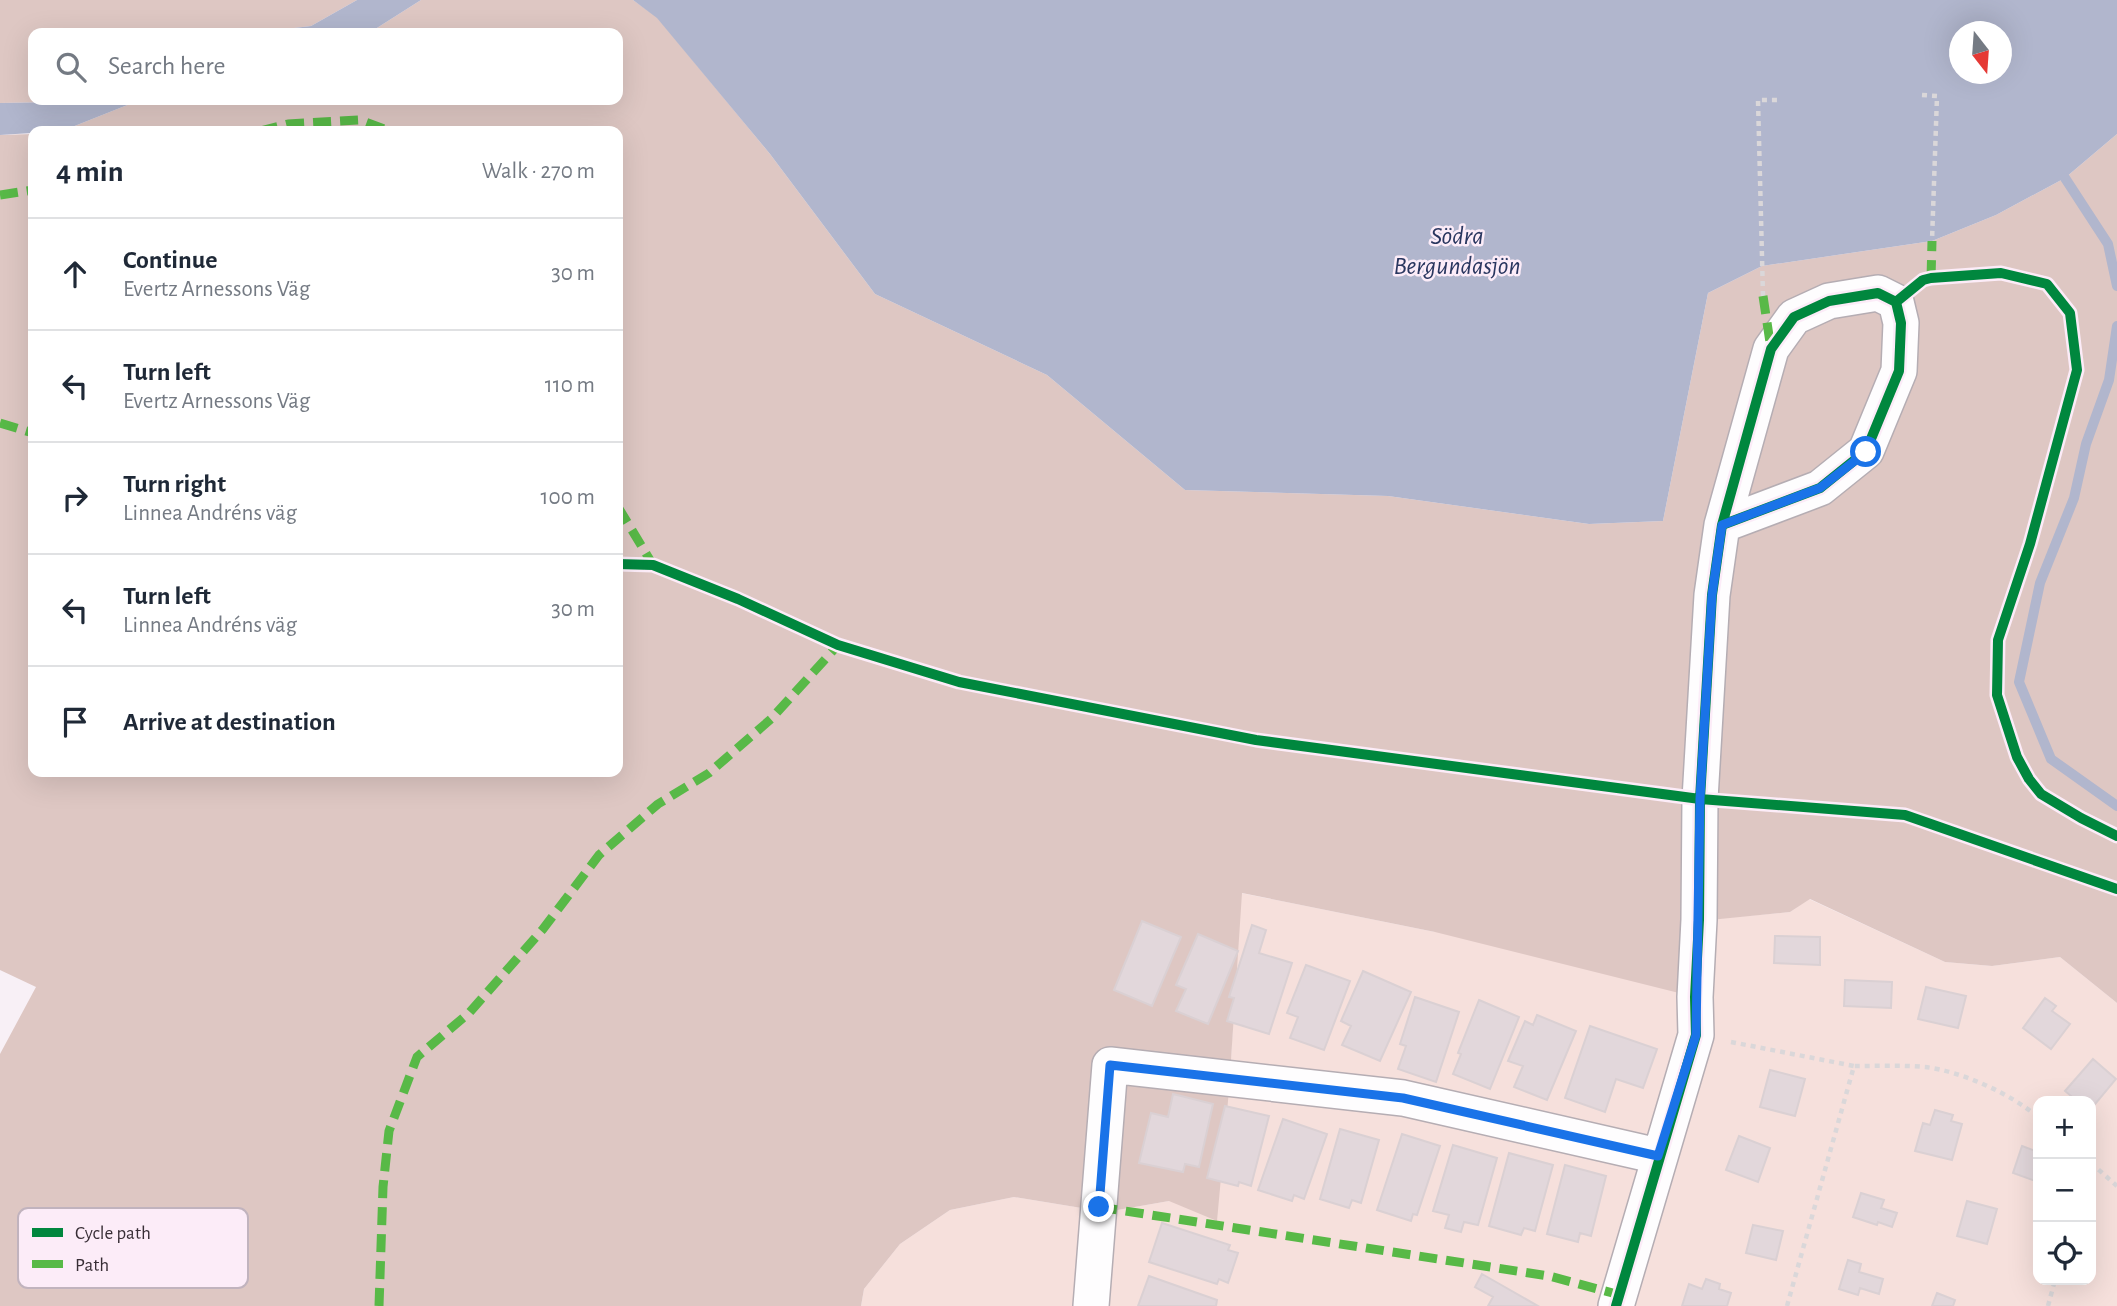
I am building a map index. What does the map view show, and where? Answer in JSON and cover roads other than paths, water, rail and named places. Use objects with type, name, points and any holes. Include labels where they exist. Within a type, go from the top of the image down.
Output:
[{"type":"street","points":[[1616,1306],[1658,1156],[1696,1035],[1700,799],[1712,595],[1722,525],[1771,349],[1794,317],[1829,301],[1878,293],[1896,302],[1901,323],[1899,371],[1866,452],[1820,488],[1722,525]]},
{"type":"street","points":[[1091,1306],[1110,1065],[1403,1098],[1658,1156]]},
{"type":"water","points":[[357,0],[421,0],[377,28],[294,28],[311,26]]},
{"type":"water","name":"Södra Bergundasjön","points":[[633,0],[2117,0],[2117,134],[2065,178],[1996,215],[1932,241],[1762,266],[1708,293],[1663,521],[1589,524],[1388,496],[1185,490],[1047,375],[875,294],[770,154],[657,18]]},
{"type":"water","points":[[0,103],[127,105],[75,126],[28,126],[28,133],[0,135]]},
{"type":"waterway","points":[[2065,178],[2108,244],[2117,286]]},
{"type":"waterway","points":[[2117,326],[2109,380],[2086,444],[2074,498],[2040,583],[2019,682],[2051,759],[2117,806]]}]
